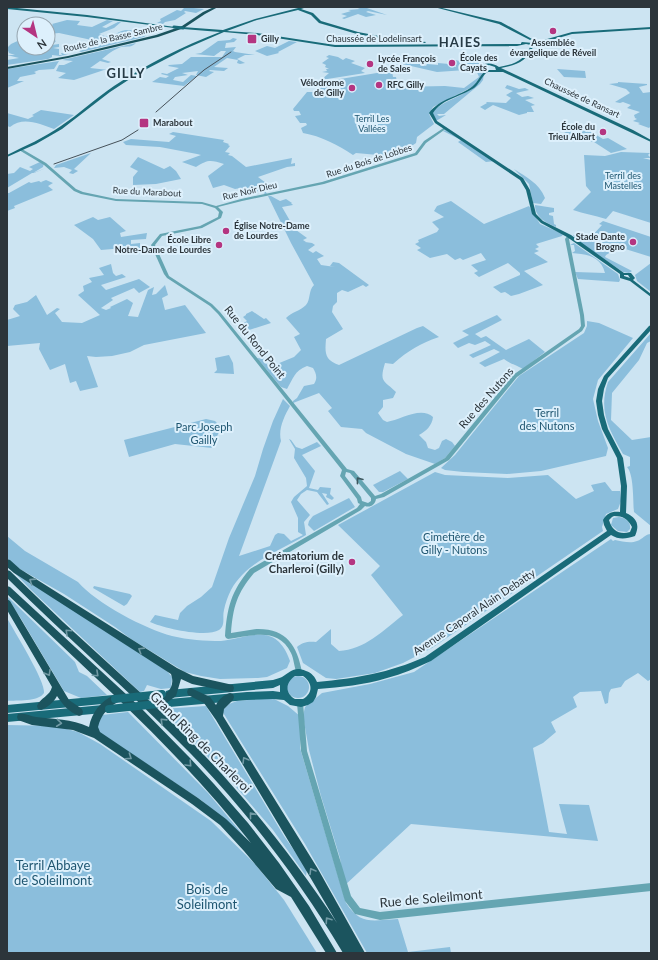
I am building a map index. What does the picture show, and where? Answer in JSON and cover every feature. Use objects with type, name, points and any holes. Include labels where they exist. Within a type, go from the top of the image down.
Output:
[{"type":"highway","points":[[93,50],[151,36],[171,28],[209,7]]},
{"type":"highway","name":"Route de la Basse Sambre","points":[[7,67],[147,38],[168,31],[212,7]]},
{"type":"highway","points":[[98,50],[152,39],[183,28],[205,13],[218,7]]},
{"type":"highway","name":"Route de la Basse Sambre","points":[[7,67],[98,50],[171,32],[218,7]]},
{"type":"highway","points":[[7,562],[17,571],[174,671],[192,680],[230,688]]},
{"type":"highway","name":"Grand Ring de Charleroi","points":[[7,573],[161,719],[219,777],[246,807],[279,849],[324,913],[349,953]]},
{"type":"highway","name":"Grand Ring de Charleroi","points":[[7,588],[154,729],[206,782],[266,854],[295,894],[332,953]]},
{"type":"highway","points":[[7,603],[66,703],[79,712]]},
{"type":"highway","points":[[158,704],[168,697],[176,680],[174,671]]},
{"type":"highway","points":[[41,706],[55,693],[56,687]]},
{"type":"highway","points":[[191,692],[207,700],[219,717],[314,873],[360,953]]},
{"type":"highway","points":[[219,717],[218,711],[220,705],[230,698]]},
{"type":"highway","points":[[97,735],[92,728],[95,718],[104,706],[115,699]]},
{"type":"highway","points":[[21,717],[29,721],[64,724],[81,728],[97,735],[195,801],[223,822],[248,847],[280,885],[295,894]]},
{"type":"main road","points":[[288,7],[312,14],[320,22],[358,33],[379,38],[442,46]]},
{"type":"main road","points":[[7,156],[60,129],[109,91],[149,66],[235,26],[305,7]]},
{"type":"main road","points":[[435,7],[500,23],[522,39],[531,48]]},
{"type":"main road","name":"Chaussée de Lodelinsart","points":[[7,8],[84,16],[171,28],[257,34],[327,46],[514,45],[526,44],[533,41]]},
{"type":"main road","points":[[522,39],[533,41],[575,33],[651,28]]},
{"type":"main road","points":[[514,45],[520,44],[522,39]]},
{"type":"main road","points":[[533,41],[528,56],[524,60],[484,72],[479,82],[474,87],[436,106],[431,113],[432,118],[522,179],[526,184],[534,214],[538,218],[549,226],[576,240],[623,274],[621,276],[623,278],[631,280],[651,296]]},
{"type":"main road","points":[[486,71],[482,68],[482,66],[491,65],[498,69]]},
{"type":"main road","name":"Chaussée de Ransart","points":[[498,69],[632,131],[651,142]]},
{"type":"main road","points":[[623,514],[624,486],[620,458],[601,415],[601,389],[606,377],[651,327]]},
{"type":"main road","points":[[614,514],[623,514],[634,523],[635,527],[633,534],[625,536],[611,531],[606,524],[608,518],[614,514]]},
{"type":"main road","name":"Avenue Caporal Alain Debatty","points":[[315,686],[348,684],[389,676],[406,670],[428,659],[611,531]]},
{"type":"main road","points":[[168,697],[191,692],[278,683],[294,673],[299,672],[312,678],[315,686],[314,692],[306,701],[300,703],[292,702],[286,697],[283,691],[283,685],[286,679]]},
{"type":"main road","points":[[115,699],[168,697],[207,700],[273,695],[286,697]]},
{"type":"main road","points":[[7,709],[66,703],[104,706],[158,704]]},
{"type":"main road","points":[[7,718],[79,712],[104,706]]},
{"type":"street","name":"Rue du Bois de Lobbes","points":[[287,190],[337,179],[416,154],[425,142],[446,128]]},
{"type":"street","name":"Rue du Marabout","points":[[21,150],[46,164],[77,191],[82,193],[116,200],[202,204],[216,207]]},
{"type":"street","name":"Rue Noir Dieu","points":[[216,207],[240,200],[287,190]]},
{"type":"street","name":"Rue du Rond Point","points":[[216,207],[220,212],[220,217],[188,230],[162,235],[153,245],[168,278],[220,313],[345,470],[352,472],[372,496]]},
{"type":"street","name":"Rue des Nutons","points":[[372,496],[382,496],[447,459],[515,376],[581,330],[583,326],[582,315],[567,239],[569,236]]},
{"type":"street","points":[[569,245],[570,242],[576,240]]},
{"type":"street","name":"Rue du Rond Point","points":[[345,470],[342,476],[359,498]]},
{"type":"street","points":[[364,493],[372,496],[371,504],[363,504],[360,502],[359,498],[364,493]]},
{"type":"street","points":[[299,672],[294,650],[288,642],[280,637],[271,633],[259,632],[228,636],[229,619],[235,596],[241,583],[252,571],[265,562],[359,509],[363,504]]},
{"type":"street","name":"Rue de Soleilmont","points":[[300,703],[304,751],[348,898],[358,911],[380,916],[651,887]]},
{"type":"green space","points":[[183,7],[204,9],[196,13],[185,11],[184,12],[186,13],[175,20],[165,22],[163,24],[157,23],[161,21],[160,19],[177,10],[181,11],[184,8]]},
{"type":"green space","points":[[355,7],[364,7],[387,15],[368,11],[366,12],[376,15],[366,17],[358,14],[344,19],[342,18],[347,16],[341,14],[351,11],[348,10],[360,9]]},
{"type":"green space","points":[[67,20],[80,21],[77,25],[92,27],[107,20],[113,21],[102,27],[106,28],[121,22],[114,28],[99,34],[111,36],[124,30],[128,30],[138,31],[134,35],[146,35],[144,37],[81,52],[79,51],[86,47],[82,45],[88,43],[93,45],[101,42],[56,33],[56,23]]},
{"type":"green space","points":[[233,38],[237,39],[234,42],[226,43],[225,48],[236,47],[233,51],[255,55],[245,55],[237,59],[245,63],[240,64],[237,63],[238,60],[227,58],[214,67],[228,68],[224,71],[210,70],[209,71],[214,72],[206,77],[196,75],[198,71],[182,73],[188,75],[175,77],[173,80],[183,82],[191,75],[197,76],[184,86],[152,82],[160,77],[166,78],[169,76],[161,74],[162,73],[167,74],[179,68],[168,66],[169,65],[182,64],[191,57],[222,57],[226,51],[221,51],[214,56],[195,54],[201,53],[218,41],[230,40]]},
{"type":"green space","points":[[289,41],[297,42],[278,52],[279,53],[267,56],[255,51],[267,46],[275,48]]},
{"type":"green space","points":[[16,42],[16,56],[52,57],[48,59],[7,65],[7,60],[19,58],[7,55],[15,55],[9,53],[7,48]]},
{"type":"green space","points":[[136,43],[131,46],[118,48],[102,59],[111,62],[108,63],[100,61],[90,68],[109,70],[104,70],[74,80],[58,78],[66,73],[56,71],[59,65],[64,65],[73,61],[62,60]]},
{"type":"green space","points":[[56,48],[59,49],[59,55],[62,55],[61,53],[68,54],[60,56],[56,56]]},
{"type":"green space","points":[[329,55],[343,60],[346,58],[355,61],[351,63],[365,68],[361,71],[365,73],[321,80],[329,73],[322,72],[329,69],[322,63],[329,58],[326,57]]},
{"type":"green space","points":[[400,59],[426,66],[427,64],[438,65],[438,63],[449,64],[450,66],[456,67],[454,60],[461,61],[460,64],[467,64],[474,60],[484,64],[479,66],[480,69],[437,72],[398,63]]},
{"type":"green space","points":[[59,61],[54,69],[39,70],[34,72],[36,73],[35,74],[20,77],[17,81],[24,81],[7,88],[7,69]]},
{"type":"green space","points":[[557,69],[585,71],[586,78],[564,77]]},
{"type":"green space","name":"Terril Les Vallées","points":[[476,70],[484,71],[474,86],[433,107],[429,114],[434,124],[417,137],[416,143],[407,149],[381,158],[378,155],[356,153],[353,155],[329,141],[303,133],[301,128],[307,125],[306,123],[300,123],[295,116],[301,115],[299,111],[294,111],[293,109],[307,92],[314,92],[321,85],[309,81],[311,80],[328,81],[392,71],[393,77],[396,77],[398,87],[445,86],[464,88],[479,77]]},
{"type":"green space","points":[[484,73],[483,80],[480,84],[444,114],[437,114],[439,116],[446,115],[436,121],[433,111],[475,86]]},
{"type":"green space","points":[[618,82],[647,84],[639,87],[643,93],[651,92],[651,126],[649,128],[633,121],[637,119],[634,115],[640,112],[627,108],[631,105],[623,102],[615,102],[630,93],[626,89],[609,84]]},
{"type":"green space","points":[[507,85],[519,89],[525,88],[529,90],[516,93],[522,97],[528,96],[534,98],[525,100],[535,105],[531,106],[534,112],[527,112],[519,115],[493,105],[485,110],[480,107],[487,103],[486,102],[506,103],[511,98],[506,95],[513,91],[505,88]]},
{"type":"green space","points":[[41,110],[74,115],[54,129],[26,121],[10,127],[7,126],[7,113],[28,119]]},
{"type":"green space","points":[[586,128],[595,132],[593,133],[603,139],[608,138],[627,149],[611,153],[594,142],[580,137],[580,135],[574,137],[564,132],[573,129],[583,134],[579,131]]},
{"type":"green space","points":[[446,130],[495,161],[486,162],[458,142],[461,140],[443,131]]},
{"type":"green space","points":[[173,132],[224,140],[223,142],[229,144],[228,145],[230,146],[225,152],[230,153],[228,155],[232,156],[246,167],[292,158],[291,164],[295,163],[295,166],[287,167],[258,177],[266,183],[262,185],[267,194],[261,191],[251,192],[241,188],[235,189],[224,185],[213,188],[208,176],[224,164],[210,161],[196,167],[182,162],[201,155],[160,147],[126,145],[123,142],[131,139],[169,142],[176,136],[169,134]]},
{"type":"green space","name":"Terril des Mastelles","points":[[621,152],[650,153],[648,155],[651,158],[643,158],[651,160],[651,223],[613,211],[606,219],[573,210],[591,192],[586,186],[584,155],[605,156]]},
{"type":"green space","points":[[91,153],[74,169],[78,171],[73,174],[69,173],[72,170],[64,167],[54,168],[56,165]]},
{"type":"green space","points":[[138,157],[164,169],[170,166],[176,171],[181,179],[156,184],[133,185],[133,177],[138,171],[130,167]]},
{"type":"green space","points":[[40,162],[44,163],[43,167],[7,188],[7,174],[14,173],[20,167],[30,171],[33,169],[29,167]]},
{"type":"green space","points":[[514,169],[532,181],[539,188],[545,198],[541,204],[533,203],[529,184]]},
{"type":"green space","points":[[46,180],[53,183],[48,186],[53,190],[14,206],[15,208],[7,211],[7,193],[29,182],[39,181],[42,183],[41,182]]},
{"type":"green space","points":[[268,196],[280,201],[286,199],[292,203],[293,205],[282,207],[293,226],[296,226],[296,230],[307,238],[303,240],[315,245],[308,250],[313,253],[316,251],[324,256],[317,259],[321,265],[335,267],[330,266],[333,262],[339,263],[369,285],[366,287],[363,285],[348,292],[342,290],[337,293],[337,302],[333,306],[332,312],[343,329],[326,339],[326,355],[330,361],[339,365],[423,326],[439,337],[414,348],[393,364],[385,363],[382,374],[383,378],[386,383],[396,392],[393,398],[383,400],[383,407],[378,413],[383,420],[387,422],[417,413],[428,414],[433,417],[428,428],[419,435],[426,442],[428,448],[435,450],[439,448],[442,441],[446,439],[452,442],[455,446],[445,458],[435,464],[406,454],[366,433],[362,429],[341,427],[328,411],[332,408],[319,393],[293,403],[304,386],[314,384],[316,376],[313,368],[307,366],[299,370],[287,389],[281,387],[257,358],[267,359],[264,360],[268,366],[272,366],[294,357],[301,350],[294,337],[300,334],[286,318],[306,305],[314,285]]},
{"type":"green space","points":[[451,201],[484,224],[529,206],[540,224],[563,234],[562,236],[536,244],[539,247],[535,249],[539,251],[534,253],[548,262],[524,271],[543,285],[511,296],[505,292],[501,293],[493,287],[520,275],[520,273],[508,263],[479,277],[474,273],[478,271],[471,265],[486,260],[481,253],[463,260],[460,258],[455,260],[447,254],[430,258],[417,250],[421,248],[415,244],[419,242],[418,240],[437,232],[439,229],[432,222],[444,217],[434,211],[437,206]]},
{"type":"green space","points":[[535,205],[554,208],[554,212],[549,213],[549,215],[553,216],[556,227],[545,222],[539,217]]},
{"type":"green space","points":[[93,217],[98,220],[110,217],[126,231],[120,233],[121,237],[147,233],[146,239],[131,240],[131,244],[140,243],[140,248],[127,251],[124,248],[101,250],[93,239],[74,225]]},
{"type":"green space","points":[[603,221],[651,237],[651,257],[619,247],[606,255],[605,257],[632,271],[629,273],[623,272],[578,241],[573,235],[591,237],[602,225],[599,224]]},
{"type":"green space","points":[[574,243],[618,274],[620,280],[619,282],[578,279],[575,272],[605,273],[603,267],[596,259],[588,255],[572,253],[575,251],[574,245],[570,245]]},
{"type":"green space","points":[[651,263],[651,292],[637,281],[635,275]]},
{"type":"green space","points":[[111,264],[113,273],[116,276],[122,274],[126,277],[101,285],[106,290],[139,279],[150,287],[139,293],[134,288],[111,298],[113,300],[101,308],[106,310],[127,299],[133,303],[128,316],[138,317],[148,290],[154,287],[152,295],[156,294],[165,285],[168,295],[162,298],[165,310],[185,305],[206,333],[144,345],[130,352],[112,356],[87,356],[98,387],[80,391],[76,381],[70,383],[65,364],[50,370],[39,349],[40,343],[7,346],[7,320],[20,316],[13,309],[15,305],[27,302],[36,295],[47,315],[57,308],[60,309],[55,313],[62,322],[82,323],[100,315],[78,295],[84,291],[83,286],[92,282],[89,278],[104,275],[99,268]]},
{"type":"green space","points":[[252,311],[264,319],[266,318],[271,323],[246,331],[242,324],[247,321],[243,317]]},
{"type":"green space","points":[[497,315],[502,320],[475,334],[481,338],[486,336],[506,350],[529,339],[545,352],[523,369],[504,359],[485,367],[479,363],[500,352],[494,349],[473,358],[469,355],[491,345],[485,341],[475,345],[469,343],[458,348],[453,343],[469,335],[462,331]]},
{"type":"green space","name":"Terril des Nutons","points":[[587,321],[599,323],[633,338],[598,380],[593,399],[598,421],[608,448],[606,456],[541,471],[507,474],[463,472],[445,470],[441,468],[455,455],[519,376],[584,333],[587,326]]},
{"type":"green space","points":[[651,333],[651,341],[647,343],[639,360],[612,393],[611,420],[632,440],[651,437],[651,526],[634,512],[632,482],[627,467],[630,466],[630,457],[623,454],[609,428],[606,420],[604,402],[608,382]]},
{"type":"green space","points":[[229,355],[233,363],[234,374],[214,373],[217,370],[215,358]]},
{"type":"green space","points":[[283,399],[290,406],[281,428],[281,441],[239,556],[270,546],[275,535],[278,533],[284,534],[291,541],[303,535],[298,532],[298,518],[291,502],[294,497],[307,486],[306,478],[294,458],[295,449],[289,439],[296,447],[302,449],[317,442],[321,446],[302,455],[315,471],[309,488],[318,490],[320,487],[331,488],[330,494],[334,498],[332,500],[326,497],[327,494],[322,493],[329,504],[327,505],[317,492],[307,490],[301,494],[297,500],[310,515],[304,522],[306,535],[255,564],[246,571],[231,590],[223,613],[223,623],[219,630],[205,633],[195,633],[164,627],[150,622],[155,615],[178,620],[180,613],[187,606],[201,597],[212,587],[229,538],[255,476],[273,421]]},
{"type":"green space","name":"Parc Joseph Gailly","points":[[206,419],[215,421],[221,427],[212,448],[175,444],[129,457],[124,440]]},
{"type":"green space","points":[[400,471],[408,479],[383,492],[379,492],[373,485]]},
{"type":"green space","name":"Cimetière de Gilly - Nutons","points":[[435,472],[445,475],[508,478],[548,475],[576,499],[594,491],[591,485],[605,482],[612,491],[620,491],[621,501],[618,509],[606,514],[602,527],[603,531],[432,648],[403,663],[375,673],[336,679],[326,678],[303,663],[297,647],[306,642],[316,642],[331,629],[331,644],[339,651],[348,650],[365,643],[381,633],[403,615],[371,575],[380,566],[338,525]]},
{"type":"green space","points":[[349,498],[355,507],[314,531],[308,525],[313,516]]},
{"type":"green space","points":[[619,517],[626,519],[629,522],[630,529],[627,532],[618,531],[611,525],[613,518]]},
{"type":"green space","points":[[651,534],[651,679],[648,681],[638,673],[625,681],[621,687],[611,689],[608,703],[605,704],[601,691],[580,692],[573,697],[577,707],[551,722],[556,732],[543,743],[533,748],[549,832],[567,834],[559,804],[589,805],[598,841],[411,824],[344,886],[340,858],[309,750],[303,716],[305,707],[322,693],[370,684],[414,672],[611,539],[613,541],[634,542]]},
{"type":"green space","points":[[7,536],[25,551],[78,582],[96,598],[148,628],[172,636],[203,640],[221,641],[254,635],[269,636],[281,644],[286,652],[290,661],[287,668],[267,677],[258,678],[220,679],[185,672],[131,639],[64,594],[18,568],[7,558]]},
{"type":"green space","points":[[14,572],[167,671],[172,677],[171,688],[161,689],[147,685],[144,691],[140,692],[30,589]]},
{"type":"green space","points":[[94,586],[130,594],[132,596],[124,606],[93,588]]},
{"type":"green space","points":[[7,596],[75,662],[79,672],[87,676],[107,695],[81,698],[64,691],[20,617],[7,599]]},
{"type":"green space","points":[[7,618],[40,678],[44,693],[37,698],[7,701]]},
{"type":"green space","points":[[298,676],[306,679],[309,687],[306,695],[298,698],[290,695],[287,687],[290,679]]},
{"type":"green space","points":[[272,698],[288,706],[301,717],[300,748],[346,903],[357,915],[368,920],[398,919],[408,952],[450,947],[451,953],[367,953],[305,844],[222,711],[229,704],[237,701]]},
{"type":"green space","points":[[206,706],[284,836],[307,869],[306,876],[273,830],[230,780],[162,709]]},
{"type":"green space","points":[[128,712],[208,793],[244,836],[201,800],[97,731],[97,719],[102,715]]},
{"type":"green space","name":"Bois de Soleilmont","points":[[7,725],[56,726],[78,732],[100,744],[211,821],[255,864],[284,900],[317,953],[7,953]]},
{"type":"tram line","points":[[156,112],[204,70],[231,52]]},
{"type":"tram line","points":[[54,164],[122,140],[138,130]]},
{"type":"place","name":"Assemblée évangelique de Réveil","points":[[553,31]]},
{"type":"place","name":"Gilly","points":[[252,39]]},
{"type":"place","name":"École des Cayats","points":[[452,63]]},
{"type":"place","name":"Lycée François de Sales","points":[[370,64]]},
{"type":"place","name":"RFC Gilly","points":[[379,85]]},
{"type":"place","name":"Vélodrome de Gilly","points":[[352,88]]},
{"type":"place","name":"Marabout","points":[[144,123]]},
{"type":"place","name":"École du Trieu Albart","points":[[603,132]]},
{"type":"place","name":"Église Notre-Dame de Lourdes","points":[[226,231]]},
{"type":"place","name":"Stade Dante Brogno","points":[[633,242]]},
{"type":"place","name":"École Libre Notre-Dame de Lourdes","points":[[219,245]]},
{"type":"place","name":"Crématorium de Charleroi (Gilly)","points":[[352,562]]},
{"type":"district","name":"HAIES","points":[[460,42]]},
{"type":"district","name":"GILLY","points":[[126,73]]},
{"type":"park label","name":"Terril Abbaye de Soleilmont","points":[[53,872]]}]
